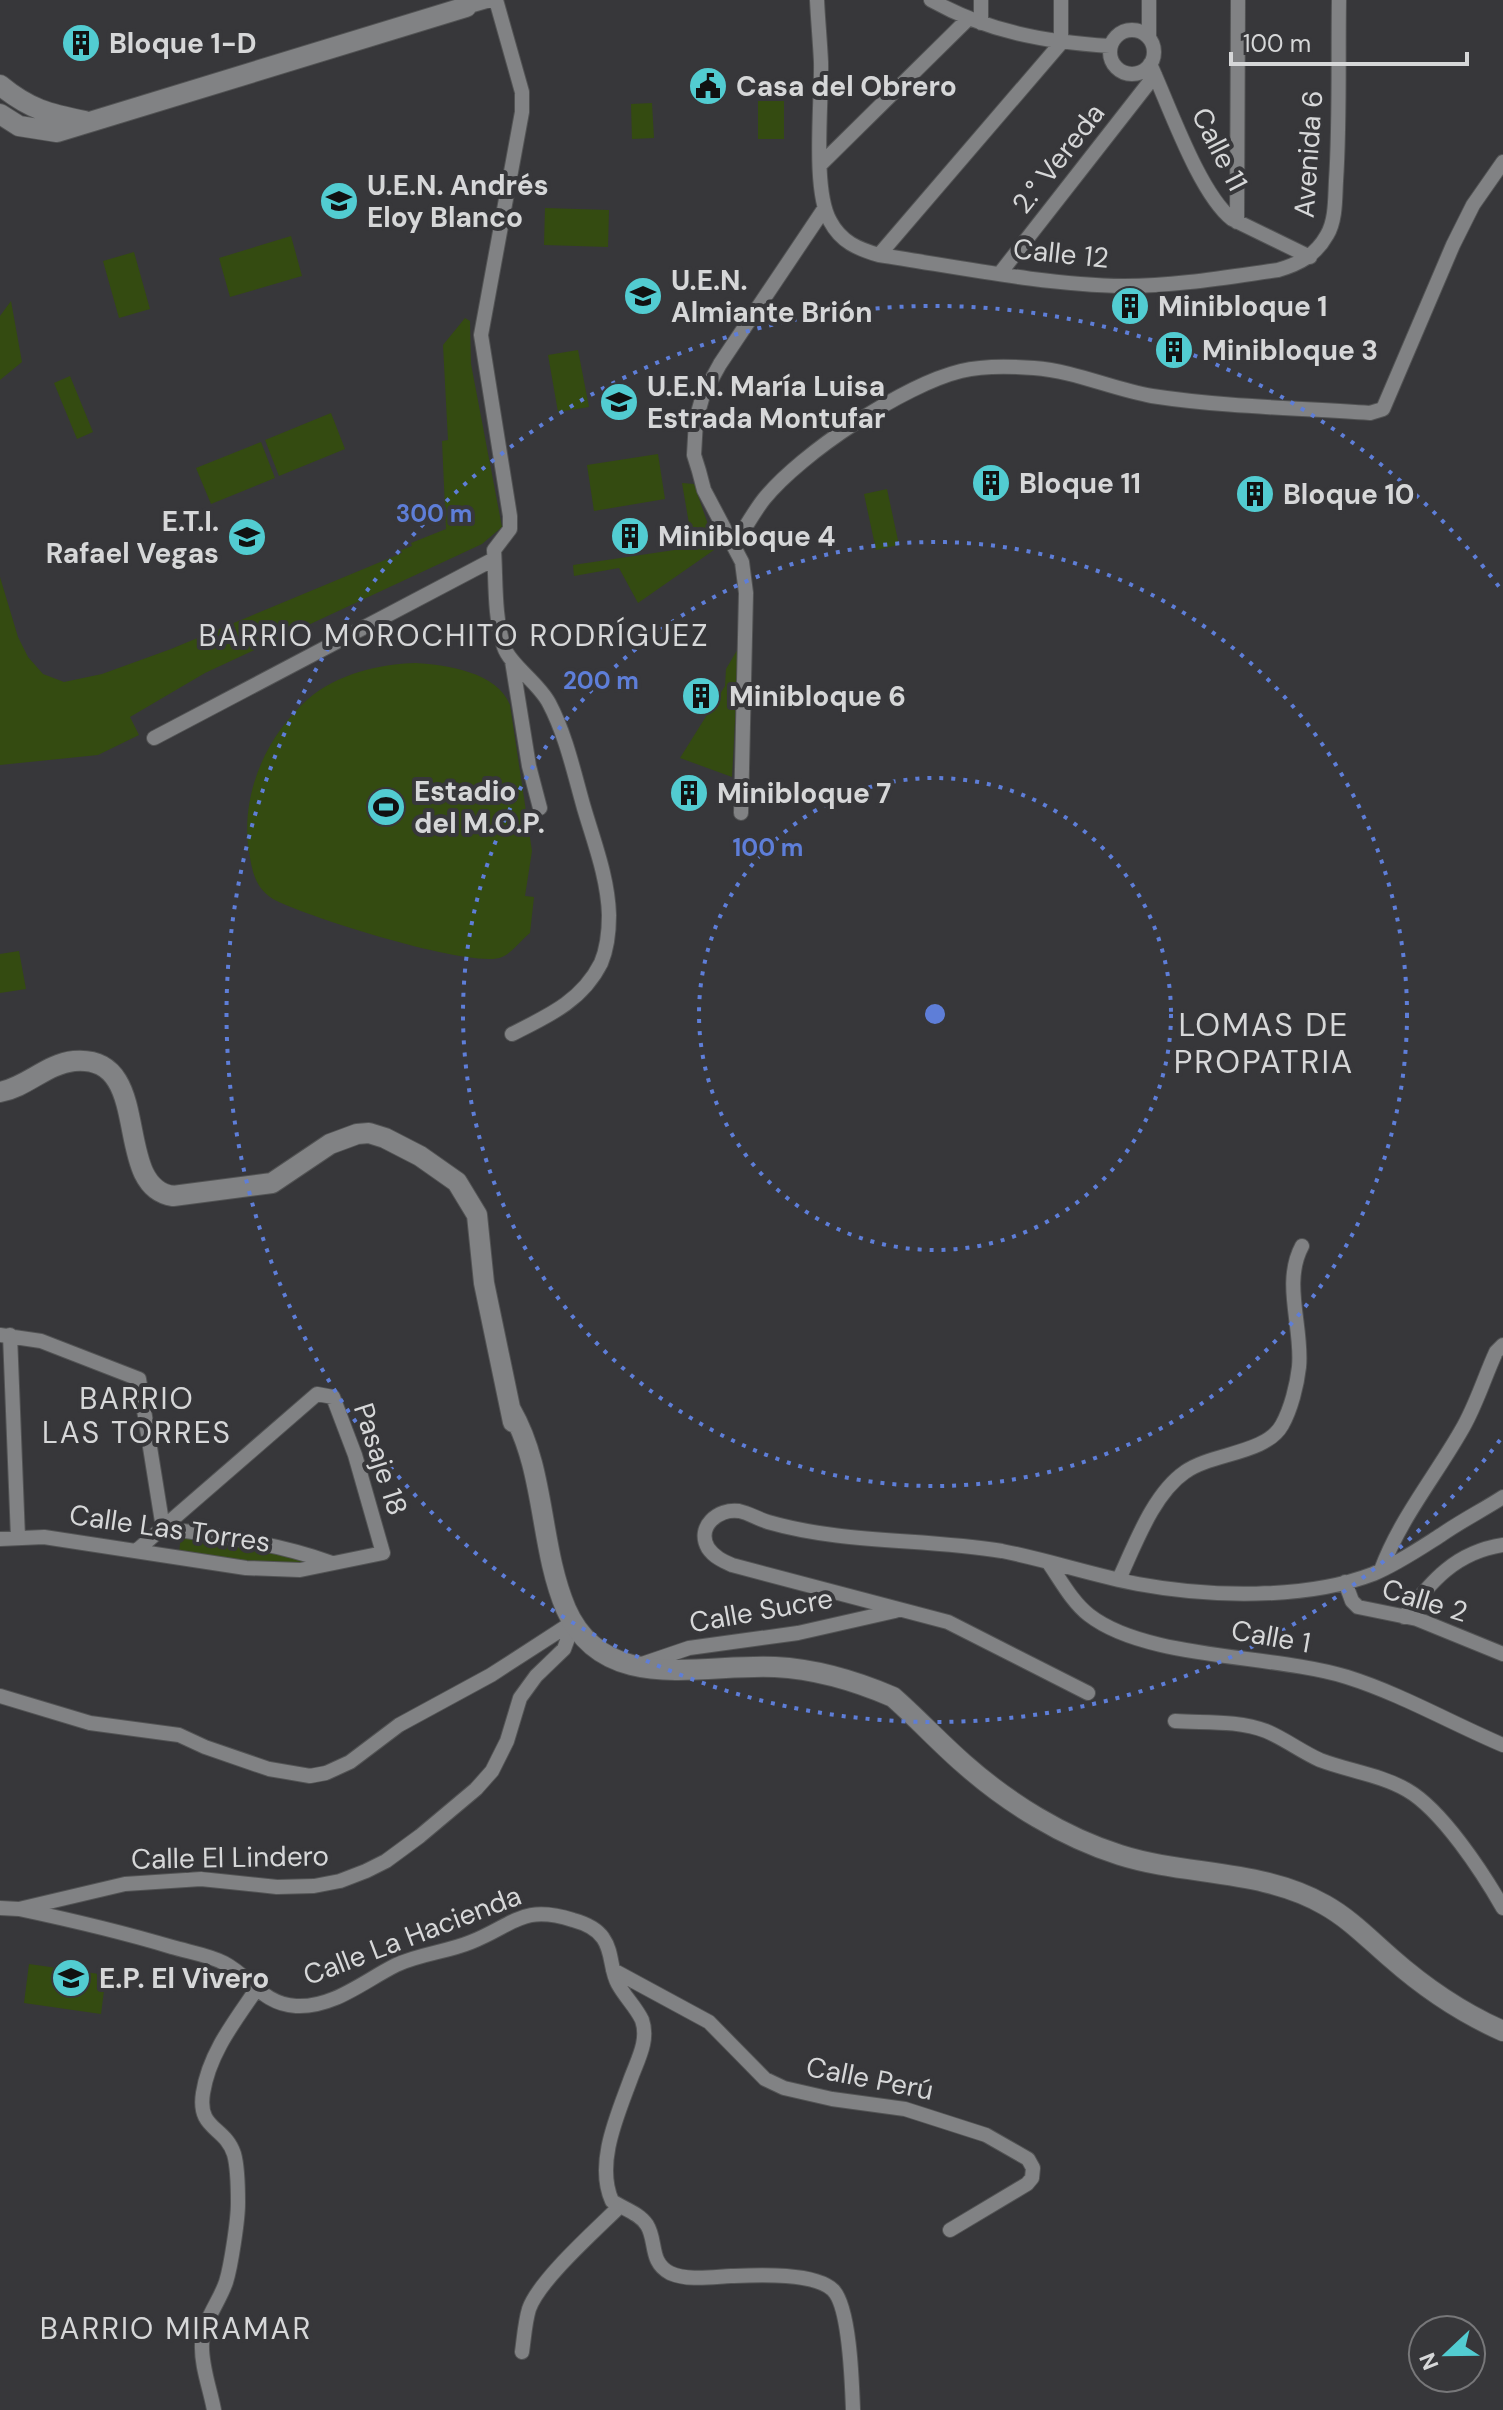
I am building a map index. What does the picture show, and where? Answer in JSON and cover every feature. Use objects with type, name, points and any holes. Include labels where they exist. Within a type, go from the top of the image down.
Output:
[{"type":"main road","points":[[0,114],[19,126],[57,132],[466,4]]},
{"type":"main road","points":[[0,85],[41,112],[85,121]]},
{"type":"main road","points":[[0,1092],[20,1086],[59,1065],[75,1061],[92,1063],[109,1071],[123,1091],[146,1177],[161,1194],[173,1196],[272,1183],[330,1144],[357,1134],[369,1133],[385,1138],[420,1156],[457,1182],[477,1215],[484,1283],[517,1448],[536,1486],[566,1610],[592,1644],[634,1667],[663,1671],[776,1667],[852,1680],[869,1686],[893,1697],[991,1786],[1053,1826],[1122,1856],[1250,1880],[1326,1905],[1422,1984],[1453,2005],[1503,2031]]},
{"type":"street","points":[[466,4],[490,0]]},
{"type":"street","points":[[154,738],[494,554],[510,529],[481,335],[522,112],[522,92],[496,0]]},
{"type":"street","points":[[741,813],[746,593],[742,562],[704,490],[694,455],[696,420],[703,395],[720,364],[824,209],[817,0]]},
{"type":"street","points":[[931,0],[1012,34],[1061,43],[1110,46]]},
{"type":"street","points":[[821,164],[975,21],[981,0]]},
{"type":"street","points":[[879,255],[1061,43],[1061,0]]},
{"type":"street","points":[[1149,0],[1149,38]]},
{"type":"street","points":[[1237,222],[1238,0]]},
{"type":"street","name":"Avenida 6","points":[[1310,257],[1329,232],[1334,208],[1338,148],[1339,0]]},
{"type":"street","points":[[1149,38],[1137,31],[1124,31],[1110,46],[1111,60],[1126,73],[1152,69]]},
{"type":"street","name":"Calle 11","points":[[1149,38],[1154,51],[1152,69],[1204,184],[1222,211],[1237,222],[1310,257]]},
{"type":"street","name":"2.° Vereda","points":[[1001,272],[1152,69]]},
{"type":"street","points":[[734,545],[766,497],[815,452],[878,409],[924,385],[961,371],[1006,366],[1038,368],[1151,395],[1370,413],[1383,409],[1453,245],[1473,205],[1503,162]]},
{"type":"street","name":"Calle 12","points":[[824,209],[841,236],[855,248],[879,255],[1106,284],[1155,285],[1278,270],[1310,257]]},
{"type":"street","points":[[494,554],[505,651],[542,691],[551,707],[567,748],[598,856],[609,915],[602,961],[586,986],[563,1007],[512,1034]]},
{"type":"street","points":[[512,661],[529,766],[540,808]]},
{"type":"street","points":[[1119,1579],[1152,1510],[1181,1474],[1200,1464],[1260,1444],[1281,1427],[1289,1410],[1299,1366],[1294,1305],[1296,1269],[1302,1246]]},
{"type":"street","points":[[18,1538],[5,1335],[41,1341],[139,1379],[163,1528],[136,1551]]},
{"type":"street","points":[[1381,1570],[1403,1522],[1462,1429],[1496,1352],[1503,1345]]},
{"type":"street","name":"Pasaje 18","points":[[163,1528],[317,1394],[333,1397],[355,1455],[383,1553]]},
{"type":"street","points":[[1088,1693],[948,1622],[732,1565],[717,1557],[708,1547],[704,1535],[707,1523],[718,1516],[739,1511],[783,1526],[832,1536],[961,1546],[1176,1590],[1251,1592],[1295,1590],[1345,1582],[1381,1570],[1411,1555],[1503,1497]]},
{"type":"street","name":"Calle Las Torres","points":[[163,1528],[256,1542],[308,1554],[332,1564]]},
{"type":"street","name":"Calle Las Torres","points":[[0,1539],[44,1537],[246,1568],[300,1570],[383,1553]]},
{"type":"street","points":[[1404,1617],[1442,1571],[1472,1552],[1503,1545]]},
{"type":"street","name":"Calle 1","points":[[1048,1562],[1087,1614],[1108,1627],[1138,1639],[1286,1663],[1346,1677],[1392,1694],[1503,1745]]},
{"type":"street","name":"Calle 2","points":[[1345,1582],[1347,1592],[1358,1607],[1437,1625],[1503,1654]]},
{"type":"street","name":"Calle Sucre","points":[[634,1667],[689,1648],[798,1633],[900,1610]]},
{"type":"street","points":[[0,1696],[90,1723],[179,1735],[269,1769],[310,1776],[326,1773],[350,1762],[399,1725],[491,1675],[574,1622]]},
{"type":"street","name":"Calle El Lindero","points":[[0,1908],[19,1909],[125,1884],[201,1879],[277,1887],[314,1886],[340,1881],[366,1871],[386,1861],[420,1836],[476,1789],[492,1771],[513,1725],[520,1698],[536,1676],[564,1649],[574,1622]]},
{"type":"street","points":[[1175,1721],[1247,1725],[1266,1731],[1316,1758],[1408,1791],[1424,1802],[1466,1852],[1503,1906]]},
{"type":"street","name":"Calle La Hacienda","points":[[19,1909],[115,1930],[224,1963],[243,1975],[256,1990],[293,2006],[327,2002],[409,1960],[471,1942],[513,1920],[541,1913],[581,1922],[596,1931],[604,1939],[617,1983],[642,2021],[645,2034],[606,2164],[612,2201],[646,2223],[658,2263],[669,2272],[686,2277],[795,2278],[812,2280],[834,2291],[845,2321],[853,2410]]},
{"type":"street","name":"Calle Perú","points":[[613,1970],[709,2022],[765,2079],[784,2088],[832,2099],[905,2109],[942,2119],[986,2135],[1028,2159],[1033,2168],[1032,2178],[1027,2184],[950,2230]]},
{"type":"street","points":[[214,2410],[203,2363],[203,2333],[227,2279],[238,2204],[234,2153],[205,2120],[203,2094],[208,2071],[222,2040],[256,1990]]},
{"type":"street","points":[[522,2352],[528,2311],[534,2298],[566,2260],[620,2206]]},
{"type":"green space","points":[[758,101],[784,101],[784,139],[758,139]]},
{"type":"green space","points":[[652,103],[654,138],[632,139],[631,104]]},
{"type":"green space","points":[[545,208],[609,210],[608,247],[544,245]]},
{"type":"green space","points":[[291,236],[302,276],[230,297],[219,258]]},
{"type":"green space","points":[[134,252],[150,309],[119,318],[103,261]]},
{"type":"green space","points":[[11,301],[22,362],[0,380],[0,316]]},
{"type":"green space","points":[[465,318],[470,321],[471,364],[502,527],[482,544],[205,673],[130,717],[139,735],[98,755],[0,765],[0,577],[18,637],[28,657],[43,674],[64,682],[102,674],[171,649],[402,553],[401,550],[412,546],[411,543],[446,529],[442,441],[448,440],[443,345]]},
{"type":"green space","points":[[578,350],[589,407],[558,412],[548,355]]},
{"type":"green space","points":[[70,376],[93,432],[77,439],[54,383]]},
{"type":"green space","points":[[331,413],[345,449],[279,476],[265,440]]},
{"type":"green space","points":[[261,442],[275,478],[211,504],[196,468]]},
{"type":"green space","points":[[658,454],[665,499],[594,511],[587,465]]},
{"type":"green space","points":[[682,483],[694,484],[714,550],[638,603],[619,568],[574,576],[573,565],[688,548],[692,541]]},
{"type":"green space","points":[[887,489],[899,545],[876,550],[864,494]]},
{"type":"green space","points":[[739,647],[732,777],[680,758],[725,686],[726,669]]},
{"type":"green space","name":"Estadio del M.O.P.","points":[[416,663],[470,672],[494,685],[510,705],[532,851],[525,896],[534,897],[530,933],[502,957],[485,959],[425,949],[318,917],[271,898],[260,887],[253,870],[247,831],[248,810],[259,769],[279,731],[308,699],[332,683],[373,668]]},
{"type":"green space","points":[[19,951],[26,989],[0,993],[0,954]]},
{"type":"green space","points":[[181,1535],[258,1546],[304,1563],[246,1564],[179,1553]]},
{"type":"green space","points":[[29,1964],[106,1975],[101,2014],[24,2003]]},
{"type":"place","name":"Bloque 1-D","points":[[81,43]]},
{"type":"place","name":"Casa del Obrero","points":[[708,86]]},
{"type":"place","name":"U.E.N. Andrés Eloy Blanco","points":[[339,201]]},
{"type":"place","name":"U.E.N. Almiante Brión","points":[[643,296]]},
{"type":"place","name":"Minibloque 1","points":[[1130,306]]},
{"type":"place","name":"Minibloque 3","points":[[1174,350]]},
{"type":"place","name":"U.E.N. María Luisa Estrada Montufar","points":[[619,402]]},
{"type":"place","name":"Bloque 11","points":[[991,483]]},
{"type":"place","name":"Bloque 10","points":[[1255,494]]},
{"type":"place","name":"Minibloque 4","points":[[630,536]]},
{"type":"place","name":"E.T.I. Rafael Vegas","points":[[247,537]]},
{"type":"place","name":"Minibloque 6","points":[[701,696]]},
{"type":"place","name":"Minibloque 7","points":[[689,793]]},
{"type":"place","name":"Estadio del M.O.P.","points":[[386,807]]},
{"type":"place","name":"E.P. El Vivero","points":[[71,1978]]},
{"type":"district","name":"BARRIO MOROCHITO RODRÍGUEZ","points":[[454,636]]},
{"type":"district","name":"LOMAS DE PROPATRIA","points":[[1264,1044]]},
{"type":"district","name":"BARRIO LAS TORRES","points":[[137,1416]]},
{"type":"district","name":"BARRIO MIRAMAR","points":[[176,2329]]}]
